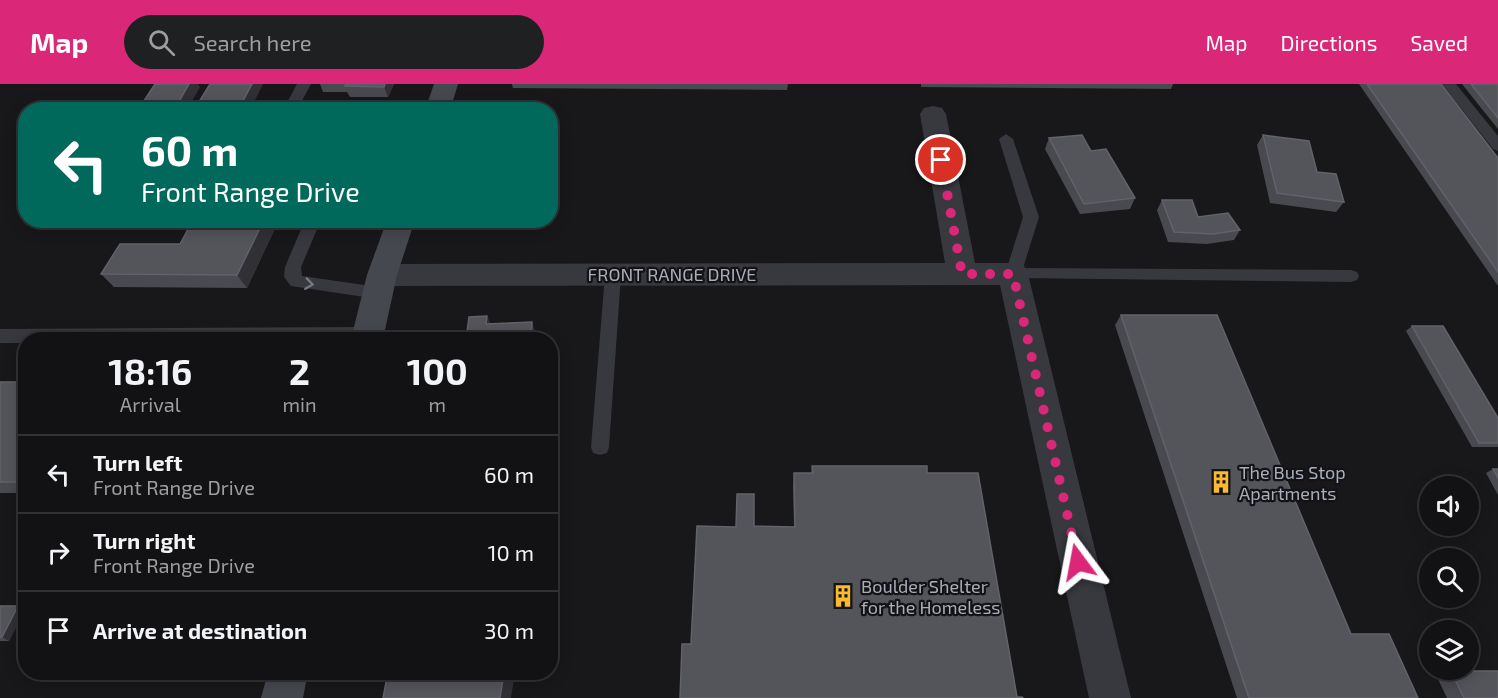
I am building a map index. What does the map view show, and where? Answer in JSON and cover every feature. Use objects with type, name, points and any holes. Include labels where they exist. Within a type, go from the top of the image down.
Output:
[{"type":"street","points":[[440,102],[446,84]]},
{"type":"street","points":[[933,114],[962,274]]},
{"type":"street","points":[[369,332],[380,284],[398,228]]},
{"type":"street","points":[[1013,274],[1110,698]]},
{"type":"street","name":"FRONT RANGE DRIVE","points":[[380,284],[613,275],[1013,274]]},
{"type":"street","points":[[282,698],[286,680]]},
{"type":"lane","points":[[294,102],[304,84]]},
{"type":"lane","points":[[1449,84],[1498,146]]},
{"type":"lane","points":[[1006,140],[1031,217],[1013,274],[1351,276]]},
{"type":"lane","points":[[310,228],[293,267],[292,277],[297,282],[380,284]]},
{"type":"lane","points":[[600,447],[613,275]]},
{"type":"lane","points":[[0,336],[18,336]]},
{"type":"building","points":[[155,84],[189,84],[179,102],[143,102]]},
{"type":"building","points":[[210,84],[252,84],[242,102],[199,102]]},
{"type":"building","points":[[346,84],[385,84],[384,87],[345,86]]},
{"type":"building","points":[[1367,84],[1441,84],[1498,158],[1498,272]]},
{"type":"building","points":[[1471,84],[1498,84],[1498,118]]},
{"type":"building","points":[[1082,135],[1091,151],[1106,149],[1135,198],[1084,204],[1049,138]]},
{"type":"building","points":[[1263,135],[1309,141],[1317,172],[1336,174],[1344,202],[1277,193]]},
{"type":"building","points":[[1162,200],[1192,200],[1198,217],[1228,213],[1240,230],[1213,234],[1174,232]]},
{"type":"building","points":[[189,228],[260,228],[237,275],[101,274],[120,244],[180,244]]},
{"type":"building","name":"The Bus Stop Apartments","points":[[1121,315],[1217,315],[1351,634],[1389,634],[1418,698],[1249,698]]},
{"type":"building","points":[[487,316],[486,324],[532,322],[531,332],[467,332],[469,317]]},
{"type":"building","points":[[1412,326],[1443,326],[1498,418],[1498,443],[1479,443]]},
{"type":"building","points":[[0,382],[18,382],[18,482],[0,482]]},
{"type":"building","name":"Boulder Shelter for the Homeless","points":[[812,466],[927,466],[927,473],[978,473],[1017,697],[1023,698],[680,698],[682,644],[691,644],[697,526],[736,527],[737,494],[754,494],[754,526],[795,527],[794,473],[813,473]]},
{"type":"building","points":[[0,606],[18,606],[2,637],[0,637]]},
{"type":"building","points":[[1479,671],[1498,671],[1498,698],[1464,698],[1455,680],[1479,680]]},
{"type":"building","points":[[386,680],[503,680],[500,698],[383,698]]},
{"type":"place","name":"The Bus Stop Apartments","points":[[1221,482]]},
{"type":"place","name":"Boulder Shelter for the Homeless","points":[[843,596]]},
{"type":"route","points":[[941,160],[962,274],[1013,274],[1078,562]]}]
